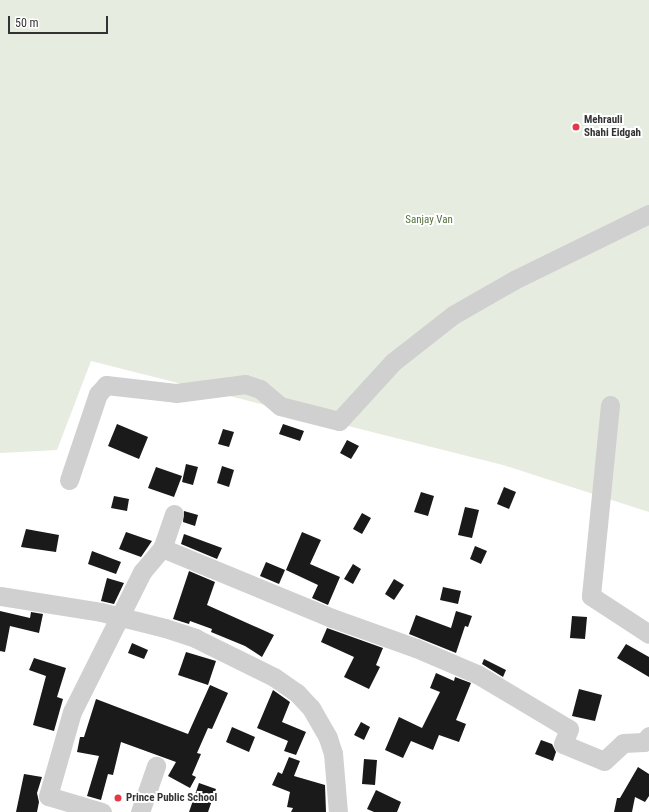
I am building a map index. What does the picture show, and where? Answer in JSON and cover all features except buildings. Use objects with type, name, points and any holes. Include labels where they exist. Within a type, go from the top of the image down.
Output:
[{"type":"street","points":[[69,480],[98,394],[106,385],[176,392],[246,384],[260,389],[280,406],[339,421],[393,362],[453,315],[514,280],[649,214]]},
{"type":"street","points":[[610,405],[591,596],[649,634]]},
{"type":"street","points":[[102,812],[48,796],[72,712],[122,617],[142,572],[162,548],[174,514]]},
{"type":"street","points":[[162,548],[332,618],[416,648],[477,674],[569,729],[563,744],[604,761],[623,743],[644,742],[649,736]]},
{"type":"street","points":[[0,596],[122,617],[195,638],[274,677],[297,693],[311,708],[328,738],[334,758],[338,812]]},
{"type":"street","points":[[140,812],[156,766]]},
{"type":"green space","name":"Sanjay Van","points":[[0,0],[649,0],[649,512],[503,465],[91,361],[57,450],[0,453]]},
{"type":"place","name":"Mehrauli Shahi Eidgah","points":[[576,127]]},
{"type":"place","name":"Prince Public School","points":[[118,798]]}]
